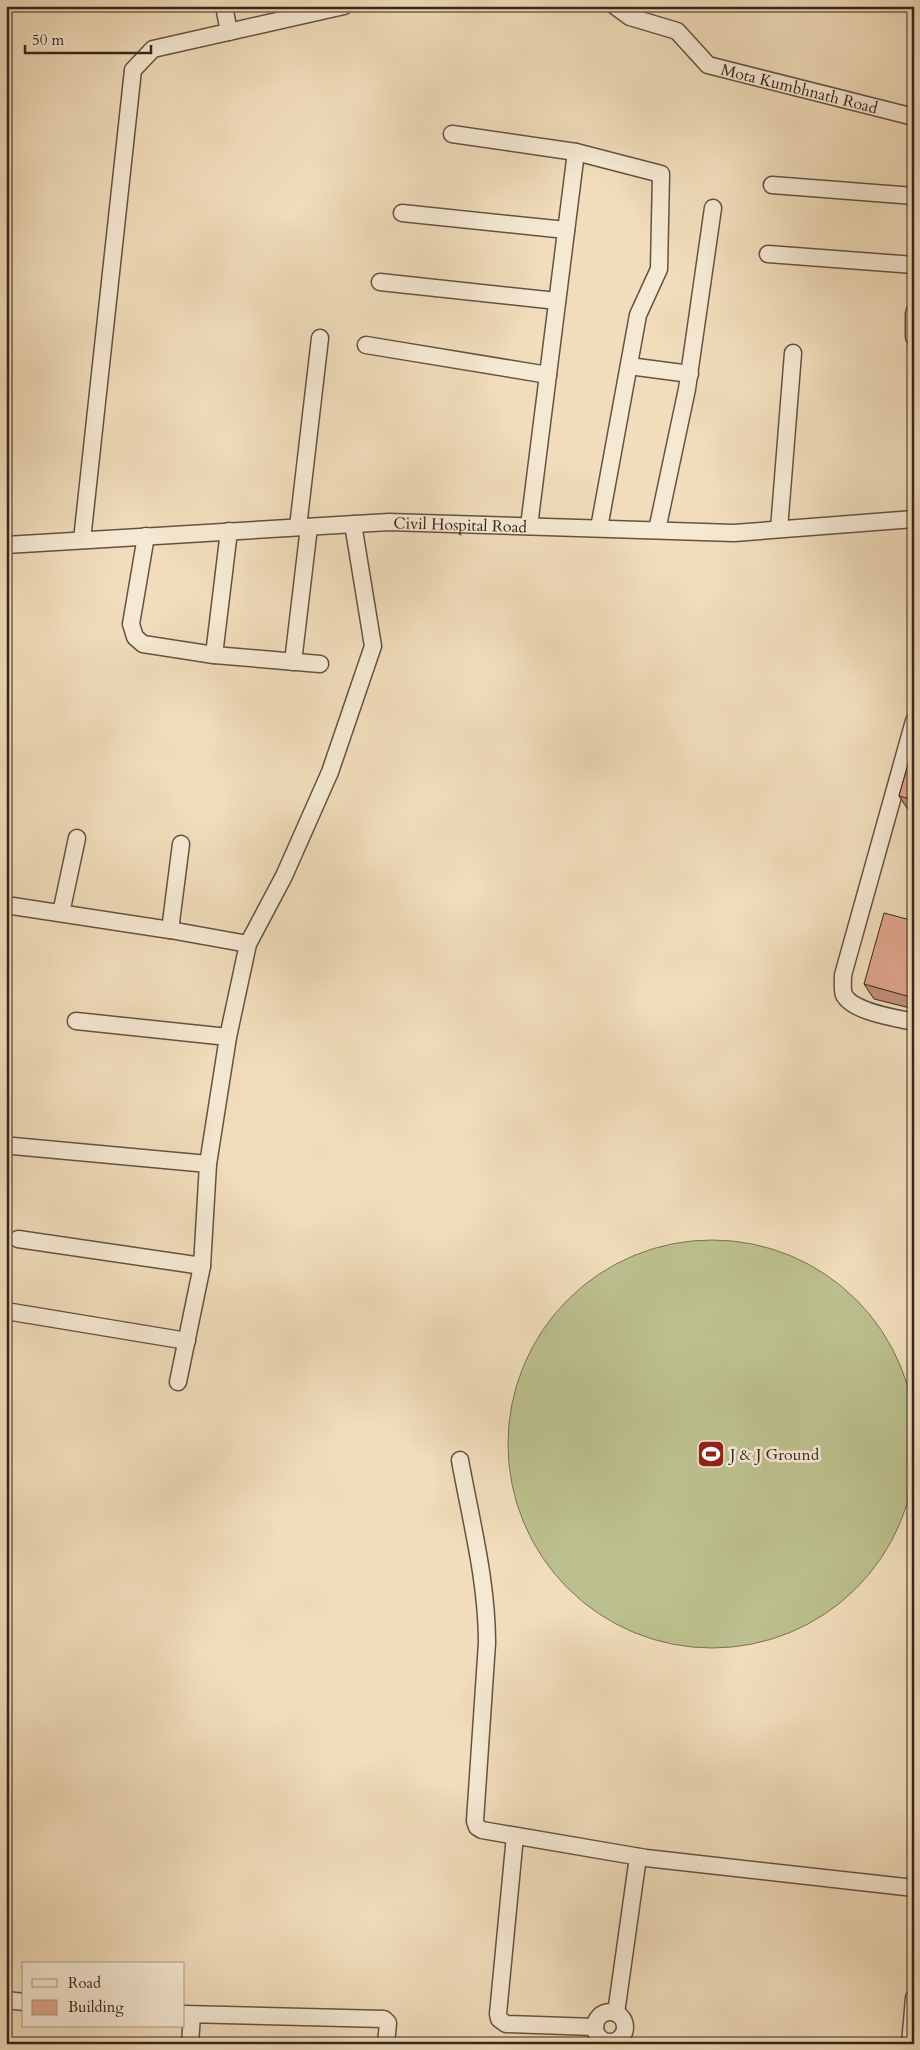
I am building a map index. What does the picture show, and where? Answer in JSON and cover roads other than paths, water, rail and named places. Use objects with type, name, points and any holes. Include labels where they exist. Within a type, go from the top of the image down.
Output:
[{"type":"street","points":[[224,6],[229,32]]},
{"type":"street","points":[[82,540],[133,70],[153,49],[344,6]]},
{"type":"street","name":"Mota Kumbhnath Road","points":[[615,6],[630,17],[677,31],[708,65],[914,117]]},
{"type":"street","points":[[452,134],[576,152],[660,174],[659,269],[638,315],[599,528]]},
{"type":"street","points":[[529,526],[576,152]]},
{"type":"street","points":[[772,185],[914,196]]},
{"type":"street","points":[[657,530],[690,374],[713,208]]},
{"type":"street","points":[[402,213],[566,230]]},
{"type":"street","points":[[768,254],[914,265]]},
{"type":"street","points":[[380,282],[557,301]]},
{"type":"street","points":[[914,313],[914,337]]},
{"type":"street","points":[[293,662],[320,338]]},
{"type":"street","points":[[366,345],[548,375]]},
{"type":"street","points":[[779,529],[793,353]]},
{"type":"street","points":[[629,366],[690,374]]},
{"type":"street","name":"Civil Hospital Road","points":[[6,544],[389,522],[734,533],[914,519]]},
{"type":"street","points":[[178,1382],[202,1266],[208,1164],[228,1037],[248,944],[284,876],[330,772],[373,646],[352,524]]},
{"type":"street","points":[[214,655],[229,532]]},
{"type":"street","points":[[146,536],[132,624],[135,637],[143,644],[214,655],[320,664]]},
{"type":"street","points":[[914,721],[842,975],[844,994],[852,1003],[869,1012],[914,1022]]},
{"type":"street","points":[[61,913],[77,838]]},
{"type":"street","points":[[170,930],[181,844]]},
{"type":"street","points":[[6,905],[248,944]]},
{"type":"street","points":[[76,1021],[228,1037]]},
{"type":"street","points":[[14,1146],[208,1164]]},
{"type":"street","points":[[18,1239],[202,1266]]},
{"type":"street","points":[[6,1311],[187,1340]]},
{"type":"street","points":[[460,1460],[485,1591],[487,1614],[487,1643],[475,1821],[477,1827],[482,1830],[515,1836],[638,1856],[914,1888]]},
{"type":"street","points":[[515,1836],[499,2019],[506,2024],[595,2027]]},
{"type":"street","points":[[616,2013],[638,1856]]},
{"type":"street","points":[[910,2044],[914,1998]]},
{"type":"street","points":[[6,2000],[22,2002]]},
{"type":"street","points":[[606,2012],[616,2013],[624,2020],[623,2034],[616,2041],[601,2040],[596,2032],[596,2022],[606,2012]]},
{"type":"street","points":[[190,2044],[188,2014],[384,2019],[388,2023],[386,2044]]},
{"type":"place","name":"J & J Ground","points":[[711,1454]]}]
